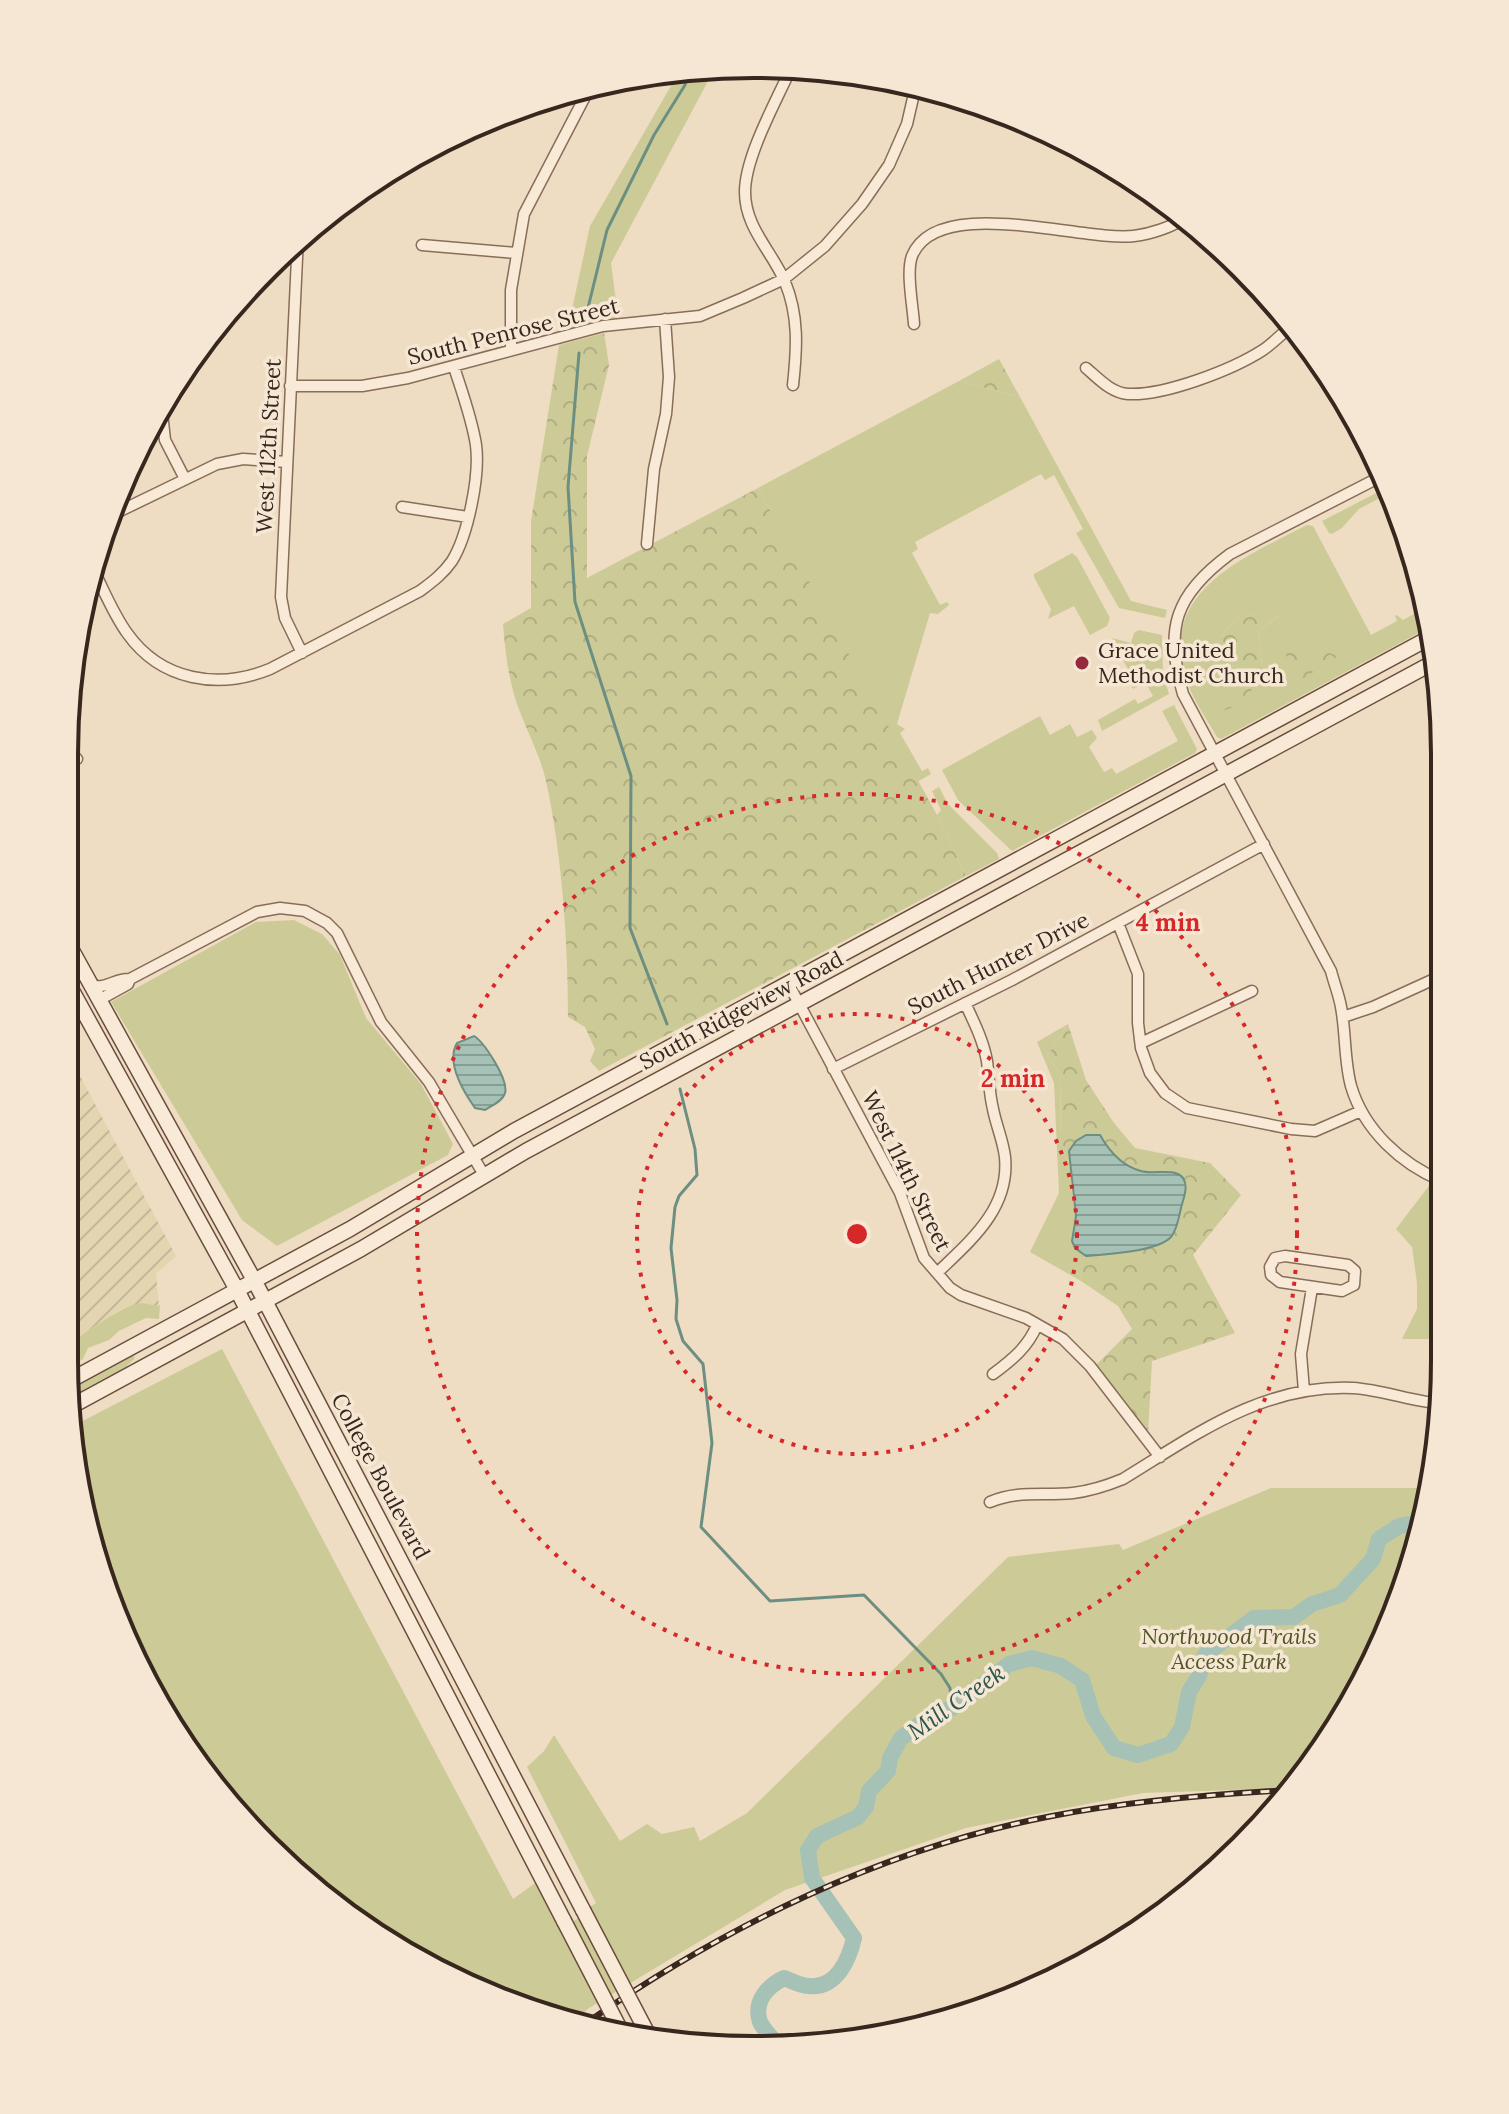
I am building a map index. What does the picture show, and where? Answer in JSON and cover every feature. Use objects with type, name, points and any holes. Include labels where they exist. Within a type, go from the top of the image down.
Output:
[{"type":"main road","name":"South Ridgeview Road","points":[[78,1376],[350,1229],[471,1155],[1421,642]]},
{"type":"main road","name":"South Ridgeview Road","points":[[79,1402],[372,1243],[484,1175],[1425,667]]},
{"type":"main road","name":"College Boulevard","points":[[78,962],[265,1300],[644,2026]]},
{"type":"main road","name":"College Boulevard","points":[[78,1000],[237,1290],[616,2021]]},
{"type":"street","points":[[786,79],[747,170],[745,195],[749,219],[784,279],[795,313],[797,343],[793,385]]},
{"type":"street","name":"South Penrose Street","points":[[290,386],[362,386],[454,367],[603,326],[700,316],[784,279],[825,246],[862,204],[889,165],[907,124],[913,97]]},
{"type":"street","points":[[511,349],[511,290],[524,214],[583,100]]},
{"type":"street","points":[[914,324],[911,258],[922,240],[934,232],[956,225],[995,224],[1135,236],[1174,224]]},
{"type":"street","points":[[422,245],[516,253]]},
{"type":"street","name":"West 112th Street","points":[[297,256],[281,597],[285,618],[302,653]]},
{"type":"street","points":[[647,544],[654,469],[666,414],[669,377],[665,319]]},
{"type":"street","points":[[1086,368],[1107,386],[1126,394],[1154,390],[1225,369],[1262,350],[1283,333]]},
{"type":"street","points":[[100,583],[128,634],[149,656],[176,672],[201,680],[234,680],[256,675],[420,591],[437,579],[460,546],[474,485],[476,446],[454,367]]},
{"type":"street","points":[[163,426],[165,440],[185,479]]},
{"type":"street","points":[[124,509],[217,464],[243,459],[287,462]]},
{"type":"street","points":[[1373,481],[1230,554],[1209,570],[1193,588],[1173,629],[1174,662],[1183,694],[1331,971],[1343,1017],[1351,1086],[1361,1111],[1374,1131],[1401,1158],[1431,1175]]},
{"type":"street","points":[[402,507],[468,517]]},
{"type":"street","name":"South Hunter Drive","points":[[833,1069],[965,1003],[1264,844]]},
{"type":"street","points":[[95,993],[128,984],[130,979],[244,918],[269,909],[305,911],[327,923],[345,946],[381,1022],[423,1074],[484,1175]]},
{"type":"street","points":[[1118,923],[1138,974],[1141,1043],[1150,1073],[1165,1093],[1187,1108],[1291,1129],[1315,1131],[1361,1111]]},
{"type":"street","points":[[80,1004],[102,987],[124,978],[130,979]]},
{"type":"street","points":[[1343,1017],[1431,981]]},
{"type":"street","name":"West 114th Street","points":[[788,983],[900,1193],[920,1249],[937,1273],[961,1295],[1037,1325],[1063,1339],[1090,1366],[1160,1457]]},
{"type":"street","points":[[1141,1043],[1252,991]]},
{"type":"street","points":[[937,1273],[981,1231],[994,1210],[1006,1169],[983,1046],[965,1003]]},
{"type":"street","points":[[1285,1256],[1344,1264],[1355,1271],[1354,1285],[1347,1290],[1312,1288],[1277,1281],[1270,1271],[1273,1261],[1285,1256]]},
{"type":"street","points":[[1304,1391],[1301,1354],[1312,1288]]},
{"type":"street","points":[[993,1374],[1018,1356],[1032,1338],[1037,1325]]},
{"type":"street","points":[[990,1502],[1016,1493],[1070,1493],[1107,1486],[1234,1412],[1282,1395],[1354,1388],[1430,1402]]},
{"type":"shaded area","points":[[474,1036],[495,1062],[505,1087],[502,1098],[485,1110],[475,1108],[461,1085],[453,1059],[457,1043]]},
{"type":"shaded area","points":[[78,1072],[176,1256],[156,1274],[159,1307],[141,1303],[120,1310],[78,1337]]},
{"type":"shaded area","points":[[1086,1135],[1100,1135],[1117,1157],[1134,1169],[1169,1172],[1183,1178],[1185,1193],[1171,1237],[1155,1246],[1118,1253],[1086,1256],[1075,1248],[1072,1241],[1076,1216],[1069,1151],[1076,1141]]},
{"type":"green space","points":[[709,79],[611,263],[618,317],[568,328],[590,226],[673,83]]},
{"type":"green space","points":[[604,333],[609,365],[587,456],[587,578],[758,488],[937,815],[966,876],[599,1071],[590,1061],[595,1049],[585,1027],[568,1017],[563,898],[552,809],[543,771],[513,692],[503,624],[531,608],[531,521],[559,345]]},
{"type":"green space","points":[[999,359],[1020,397],[959,381]]},
{"type":"green space","points":[[959,381],[1020,397],[1131,601],[1167,610],[1165,618],[1119,608],[1076,533],[1083,529],[1054,475],[1045,480],[1041,474],[915,542],[918,549],[912,553],[940,605],[947,602],[949,605],[938,614],[930,613],[897,724],[905,729],[900,733],[922,771],[928,768],[931,774],[917,782],[758,488]]},
{"type":"green space","points":[[1378,492],[1381,497],[1359,509],[1332,534],[1322,521]]},
{"type":"green space","points":[[1307,525],[1313,526],[1371,635],[1397,621],[1397,615],[1403,620],[1416,613],[1420,633],[1221,739],[1191,693],[1185,677],[1180,647],[1185,621],[1196,599],[1213,580],[1259,550]],"holes":[[[1240,614],[1279,616],[1259,631],[1262,667],[1221,711],[1221,637]]]},
{"type":"green space","points":[[1072,553],[1110,618],[1107,626],[1090,635],[1074,606],[1048,619],[1051,609],[1034,577],[1034,574]]},
{"type":"green space","points":[[1240,614],[1280,615],[1259,631],[1262,667],[1246,702],[1220,712],[1219,656],[1200,665],[1195,651],[1221,637]]},
{"type":"green space","points":[[1139,630],[1162,635],[1163,675],[1169,694],[1102,731],[1098,720],[1135,699],[1138,704],[1153,696],[1145,682],[1133,689],[1124,672],[1128,669],[1112,649],[1116,646],[1112,638],[1131,643],[1134,633]]},
{"type":"green space","points":[[1289,639],[1338,656],[1287,689],[1269,690],[1284,667]]},
{"type":"green space","points":[[1174,705],[1197,749],[1195,753],[1012,851],[958,800],[942,770],[1040,716],[1050,735],[1070,724],[1077,737],[1092,730],[1097,738],[1089,747],[1104,772],[1112,768],[1116,774],[1178,741],[1162,711]]},
{"type":"green space","points":[[939,787],[948,804],[997,853],[999,859],[966,876],[937,815],[941,810],[932,791]]},
{"type":"green space","points":[[294,920],[322,934],[340,955],[366,1018],[421,1084],[453,1144],[448,1155],[277,1246],[242,1220],[111,1002],[256,922]]},
{"type":"green space","points":[[1068,1024],[1047,1056],[1060,1073],[1061,1143],[1067,1160],[1071,1161],[1076,1248],[1086,1256],[1073,1264],[1082,1272],[1081,1281],[1030,1252],[1059,1193],[1054,1083],[1037,1042]]},
{"type":"green space","points":[[1068,1024],[1086,1080],[1114,1123],[1135,1148],[1210,1163],[1241,1195],[1193,1255],[1235,1333],[1152,1361],[1148,1434],[1096,1365],[1132,1329],[1118,1306],[1081,1281],[1082,1272],[1072,1264],[1086,1256],[1163,1243],[1186,1187],[1175,1173],[1138,1169],[1107,1148],[1069,1151],[1071,1161],[1067,1160],[1061,1143],[1060,1073],[1047,1056]]},
{"type":"green space","points":[[1431,1183],[1431,1339],[1402,1339],[1417,1309],[1417,1283],[1412,1247],[1396,1229]]},
{"type":"green space","points":[[160,1304],[159,1319],[146,1318],[119,1331],[109,1340],[88,1348],[78,1362],[78,1337],[134,1305]]},
{"type":"green space","name":"Northwood Trails Access Park","points":[[222,1349],[513,1899],[542,1878],[566,1925],[590,1912],[588,1908],[596,1903],[527,1767],[544,1751],[554,1735],[620,1841],[647,1824],[662,1834],[694,1827],[700,1841],[747,1813],[1008,1557],[1119,1544],[1123,1550],[1271,1488],[1418,1488],[1395,1577],[1361,1659],[1317,1735],[1277,1789],[1143,1793],[966,1828],[785,1890],[582,2014],[496,1985],[416,1945],[379,1922],[308,1868],[246,1806],[192,1735],[148,1659],[129,1618],[101,1535],[81,1422]]},
{"type":"green space","points":[[133,1354],[135,1358],[118,1375],[79,1397],[79,1383]]},
{"type":"waterway","points":[[587,312],[607,230],[654,135],[685,82]]},
{"type":"waterway","points":[[579,353],[568,487],[575,602],[631,776],[630,928],[667,1024]]},
{"type":"waterway","points":[[680,1089],[695,1149],[697,1175],[679,1196],[675,1207],[671,1248],[676,1319],[683,1341],[703,1364],[712,1443],[701,1527],[770,1601],[864,1595],[941,1674],[950,1688],[952,1708]]},
{"type":"waterway","name":"Mill Creek","points":[[770,2036],[758,2014],[763,1995],[784,1978],[806,1986],[827,1983],[845,1964],[854,1938],[812,1878],[808,1850],[817,1836],[858,1817],[866,1807],[869,1791],[888,1771],[890,1758],[901,1738],[934,1714],[952,1708],[1009,1664],[1032,1658],[1061,1666],[1082,1680],[1093,1716],[1114,1748],[1138,1755],[1171,1744],[1182,1727],[1189,1692],[1199,1676],[1205,1655],[1254,1618],[1294,1617],[1312,1604],[1340,1595],[1373,1559],[1379,1539],[1399,1526],[1410,1524]]},
{"type":"railway","points":[[595,2017],[696,1953],[752,1922],[810,1894],[929,1848],[990,1830],[1112,1806],[1275,1791]]},
{"type":"place","name":"Grace United Methodist Church","points":[[1082,663]]}]
